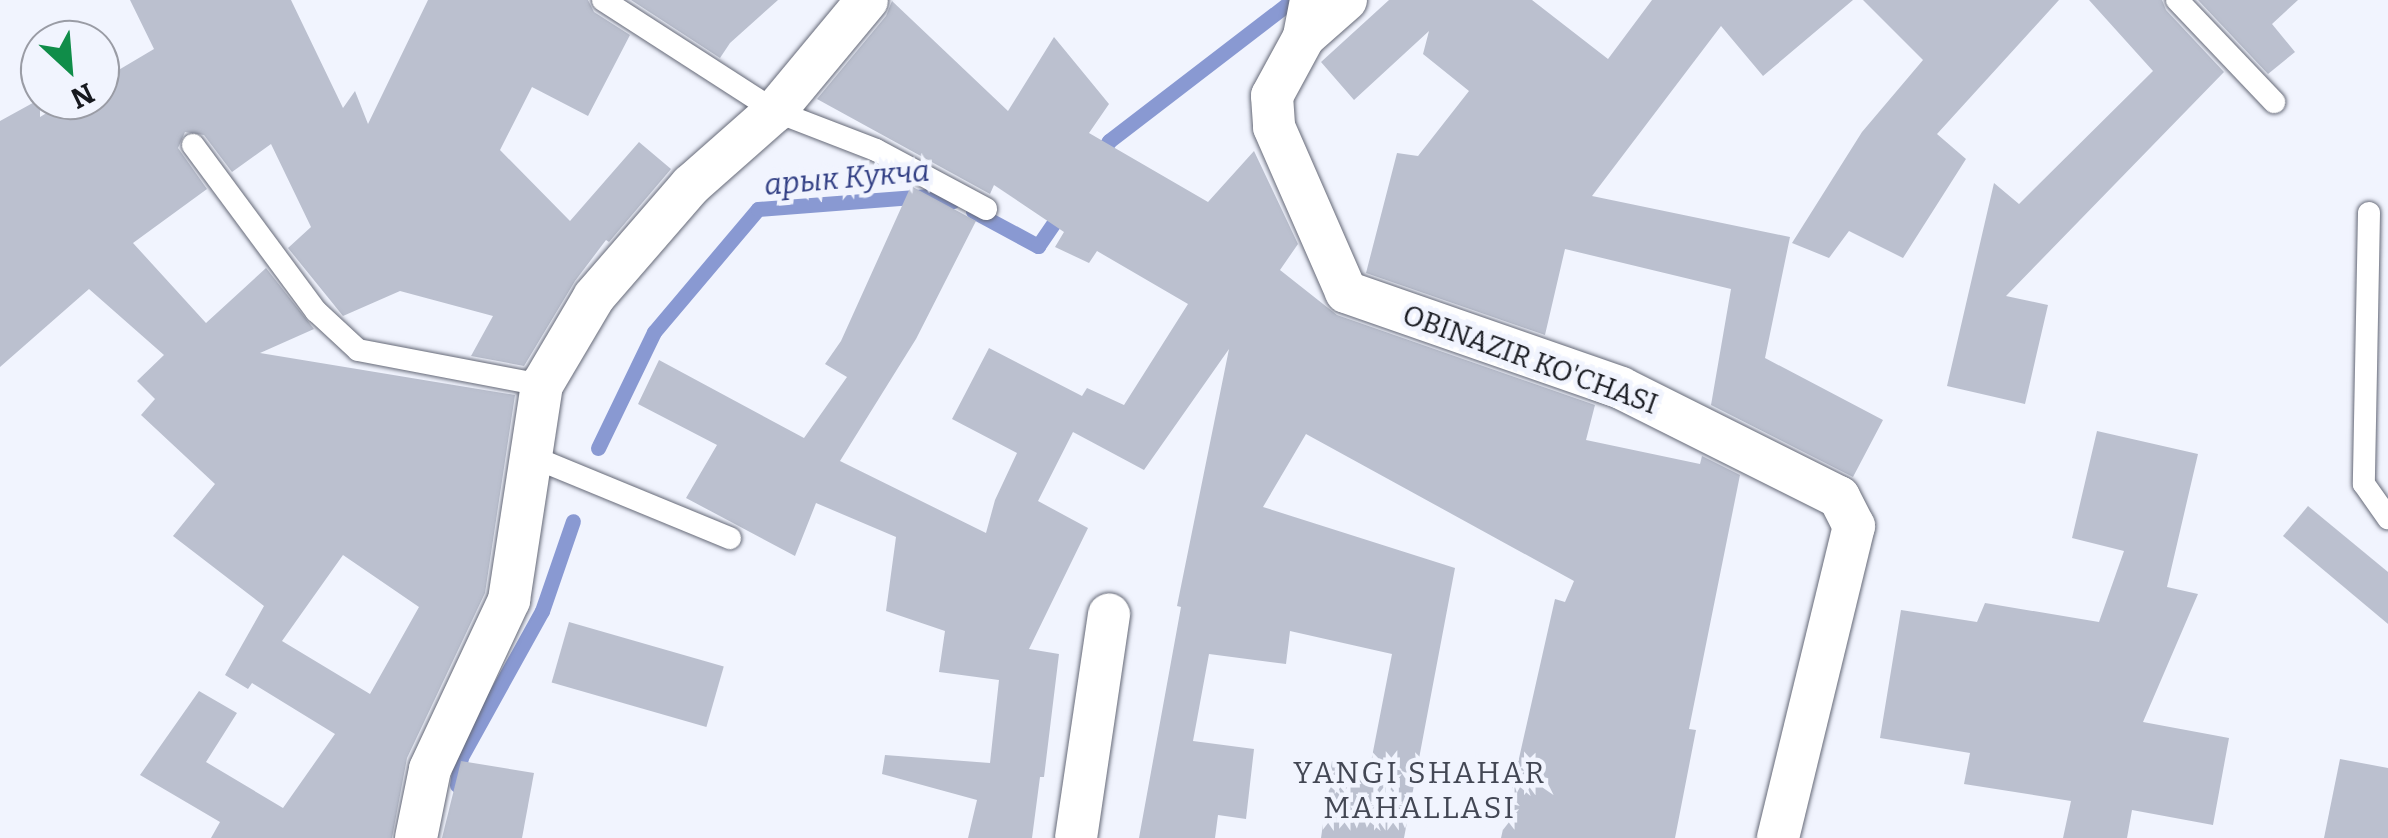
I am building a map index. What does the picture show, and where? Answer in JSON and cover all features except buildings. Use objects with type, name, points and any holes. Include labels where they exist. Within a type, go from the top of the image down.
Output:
[{"type":"street","points":[[416,838],[430,769],[509,600],[542,386],[594,297],[691,186],[775,111],[868,0]]},
{"type":"street","points":[[1308,18],[1346,0]]},
{"type":"street","name":"OBINAZIR KO'CHASI","points":[[1308,18],[1272,96],[1274,127],[1346,292],[1621,388],[1840,497],[1854,526],[1778,838]]},
{"type":"street","points":[[1076,838],[1109,614]]},
{"type":"lane","points":[[604,0],[775,111],[876,150],[986,209]]},
{"type":"lane","points":[[2177,0],[2274,102]]},
{"type":"lane","points":[[194,145],[316,311],[358,350],[542,386]]},
{"type":"lane","points":[[2368,213],[2364,484],[2388,518]]},
{"type":"lane","points":[[532,457],[730,538]]},
{"type":"waterway","name":"арык Кукча","points":[[1097,159],[1109,141],[1293,0]]},
{"type":"waterway","name":"арык Кукча","points":[[598,448],[654,332],[758,209],[941,195],[952,201]]},
{"type":"waterway","name":"арык Кукча","points":[[973,211],[1038,246],[1062,211]]},
{"type":"waterway","name":"арык Кукча","points":[[457,785],[461,757],[542,611],[573,521]]},
{"type":"district","name":"YANGI SHAHAR MAHALLASI","points":[[1420,790]]}]
